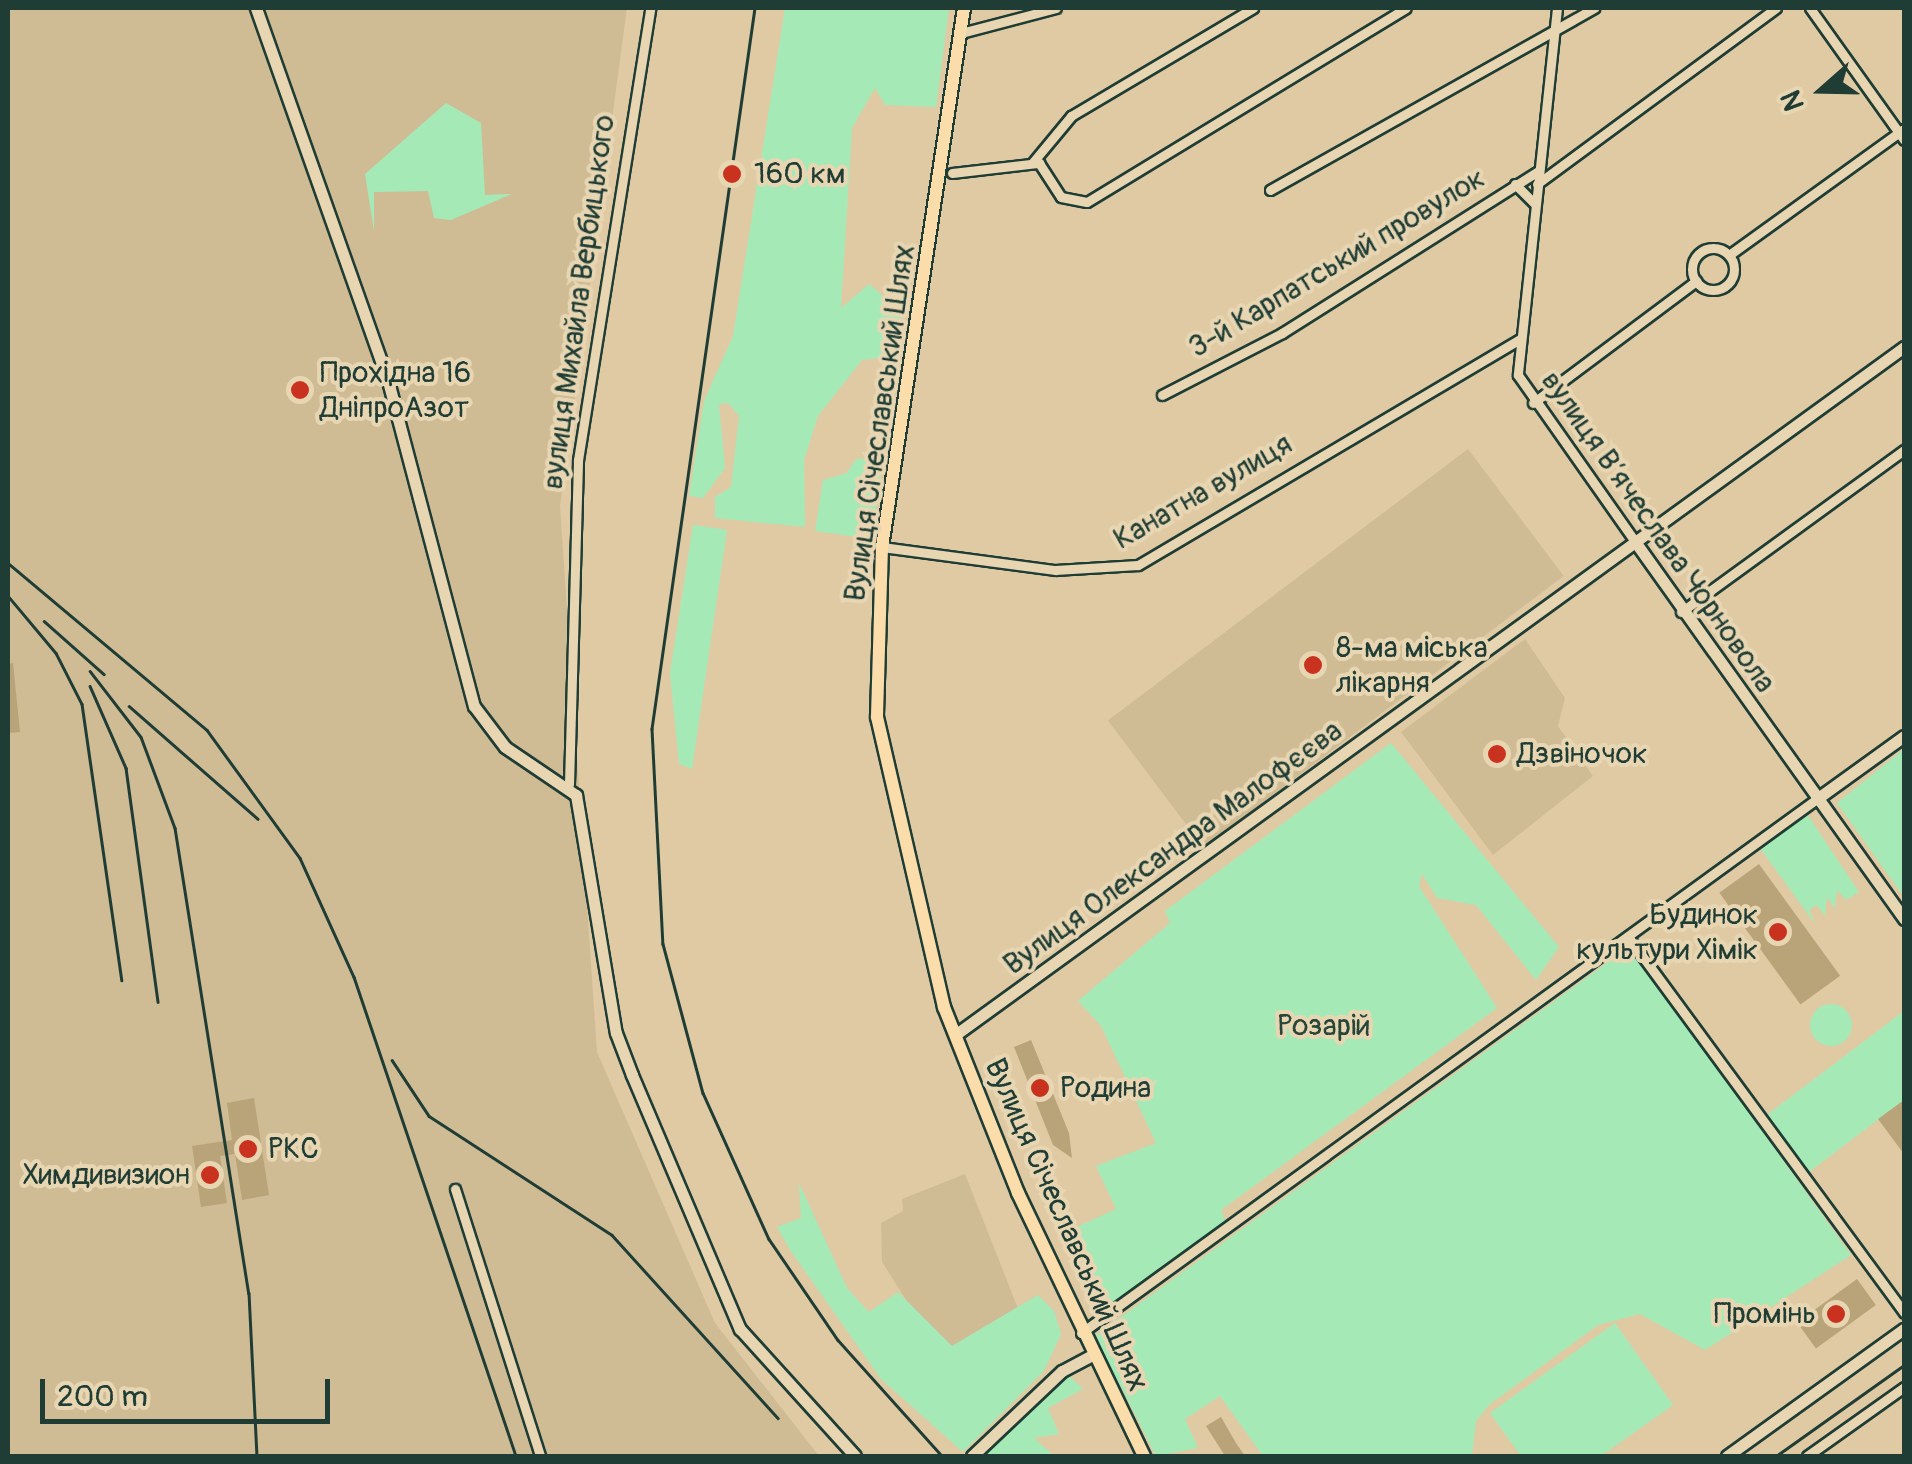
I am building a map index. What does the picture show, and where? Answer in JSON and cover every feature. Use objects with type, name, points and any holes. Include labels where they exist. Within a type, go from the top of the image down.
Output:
[{"type":"main road","name":"Вулиця Січеславський Шлях","points":[[964,8],[882,547],[882,749],[917,916],[954,1034],[1081,1333],[1144,1456]]},
{"type":"street","points":[[256,8],[388,381],[474,706],[506,747],[569,784],[616,1033],[647,1112],[740,1330],[855,1456]]},
{"type":"street","name":"вулиця Михайла Вербицького","points":[[569,784],[578,460],[650,8]]},
{"type":"street","points":[[960,33],[1056,8]]},
{"type":"street","points":[[952,173],[1033,162],[1071,116],[1154,71],[1253,8]]},
{"type":"street","points":[[1033,162],[1069,203],[1087,202],[1406,8]]},
{"type":"street","name":"вулиця Вʼячеслава Чорновола","points":[[1557,8],[1518,375],[1533,403],[1636,542],[1681,612],[1904,918]]},
{"type":"street","points":[[1270,190],[1554,36],[1594,8]]},
{"type":"street","points":[[1536,185],[1776,8]]},
{"type":"street","points":[[1533,403],[1696,281],[1703,250],[1729,256],[1903,134],[1810,8]]},
{"type":"street","name":"3-й Карпатський провулок","points":[[1162,395],[1282,333],[1537,172]]},
{"type":"street","points":[[1515,184],[1534,203]]},
{"type":"street","points":[[1696,281],[1726,286],[1729,256]]},
{"type":"street","name":"Канатна вулиця","points":[[882,547],[1055,570],[1138,565],[1520,339]]},
{"type":"street","name":"Вулиця Олександра Малофєєва","points":[[954,1034],[1904,347]]},
{"type":"street","points":[[1681,612],[1904,450]]},
{"type":"street","points":[[1081,1333],[1904,736]]},
{"type":"street","points":[[1629,938],[1904,1313]]},
{"type":"street","points":[[455,1189],[540,1456]]},
{"type":"street","points":[[1728,1456],[1904,1330]]},
{"type":"street","points":[[972,1456],[1062,1370],[1092,1355]]},
{"type":"street","points":[[1807,1456],[1904,1387]]},
{"type":"shaded area","points":[[8,8],[627,8],[560,506],[597,1052],[715,1323],[819,1456],[8,1456]]},
{"type":"shaded area","name":"8-ма міська лікарня","points":[[1468,449],[1564,576],[1204,847],[1108,720]]},
{"type":"shaded area","name":"Дзвіночок","points":[[1525,639],[1565,698],[1558,726],[1593,776],[1493,855],[1401,732]]},
{"type":"shaded area","points":[[965,1174],[1019,1311],[941,1355],[882,1262],[881,1223],[903,1211],[902,1199]]},
{"type":"green space","points":[[785,8],[949,8],[936,107],[885,105],[875,88],[852,128],[841,308],[869,284],[902,312],[896,356],[862,360],[818,416],[804,460],[805,527],[715,518],[715,497],[731,487],[739,416],[728,403],[719,404],[725,468],[703,498],[689,496],[704,401],[733,336]]},
{"type":"green space","points":[[446,103],[481,123],[485,195],[512,194],[451,220],[434,218],[428,191],[374,192],[374,231],[365,174]]},
{"type":"green space","points":[[856,459],[883,459],[872,539],[815,531],[823,480],[847,473]]},
{"type":"green space","points":[[693,525],[727,530],[692,769],[679,764],[670,673]]},
{"type":"green space","name":"Розарій","points":[[1391,743],[1559,947],[1536,980],[1476,905],[1437,898],[1422,874],[1419,886],[1497,1008],[1221,1210],[1226,1223],[1103,1311],[1070,1230],[1116,1209],[1096,1166],[1156,1143],[1101,1026],[1078,1001],[1170,923],[1165,911]]},
{"type":"green space","points":[[1904,749],[1903,781],[1904,897],[1837,803]]},
{"type":"green space","points":[[1807,814],[1859,892],[1846,900],[1837,890],[1835,908],[1827,897],[1825,916],[1817,905],[1809,910],[1815,924],[1760,848]]},
{"type":"green space","points":[[1630,946],[1851,1255],[1705,1350],[1640,1314],[1598,1325],[1490,1404],[1476,1421],[1472,1456],[1263,1456],[1220,1396],[1185,1419],[1198,1448],[1156,1456],[1095,1336]]},
{"type":"green space","points":[[1831,1004],[1846,1010],[1852,1025],[1846,1040],[1831,1046],[1816,1040],[1810,1025],[1816,1010]]},
{"type":"green space","points":[[1904,1011],[1904,1100],[1805,1175],[1763,1118]]},
{"type":"green space","points":[[799,1183],[847,1288],[869,1312],[898,1292],[952,1346],[1038,1295],[1054,1311],[1061,1334],[1044,1371],[963,1452],[881,1379],[790,1250],[777,1227],[801,1218]]},
{"type":"green space","points":[[1615,1323],[1673,1405],[1601,1456],[1521,1456],[1490,1413]]},
{"type":"green space","points":[[1069,1375],[1083,1389],[1048,1408],[1059,1434],[1034,1438],[1054,1456],[982,1456]]},
{"type":"building","points":[[13,663],[20,732],[8,733],[8,664]]},
{"type":"building","name":"Будинок культури Хімік","points":[[1759,864],[1840,976],[1800,1004],[1719,893]]},
{"type":"building","name":"Родина","points":[[1031,1040],[1069,1133],[1072,1158],[1053,1145],[1014,1047]]},
{"type":"building","points":[[254,1098],[269,1195],[242,1200],[235,1154],[220,1156],[227,1203],[201,1207],[192,1146],[232,1140],[227,1103]]},
{"type":"building","points":[[1904,1100],[1904,1154],[1878,1119]]},
{"type":"building","name":"Промінь","points":[[1857,1279],[1876,1305],[1816,1348],[1797,1322]]},
{"type":"building","points":[[1221,1417],[1245,1456],[1225,1456],[1206,1426]]},
{"type":"tram line","points":[[1776,1456],[1904,1365]]},
{"type":"railway","points":[[755,8],[652,729],[663,944],[703,1093],[769,1239],[838,1340],[942,1456]]},
{"type":"railway","points":[[8,563],[207,730],[300,858],[354,977],[516,1456]]},
{"type":"railway","points":[[9,597],[56,653],[82,704],[122,980]]},
{"type":"railway","points":[[44,621],[104,674]]},
{"type":"railway","points":[[90,671],[141,737],[175,828],[249,1293],[257,1456]]},
{"type":"railway","points":[[90,686],[126,768],[158,1002]]},
{"type":"railway","points":[[129,706],[258,819]]},
{"type":"railway","points":[[392,1060],[429,1116],[612,1235],[778,1418]]},
{"type":"place","name":"160 км","points":[[732,174]]},
{"type":"place","name":"Прохідна 16 ДніпроАзот","points":[[300,390]]},
{"type":"place","name":"8-ма міська лікарня","points":[[1313,665]]},
{"type":"place","name":"Дзвіночок","points":[[1497,754]]},
{"type":"place","name":"Будинок культури Хімік","points":[[1778,932]]},
{"type":"place","name":"Родина","points":[[1040,1088]]},
{"type":"place","name":"РКС","points":[[248,1149]]},
{"type":"place","name":"Химдивизион","points":[[210,1175]]},
{"type":"place","name":"Промінь","points":[[1836,1314]]}]
